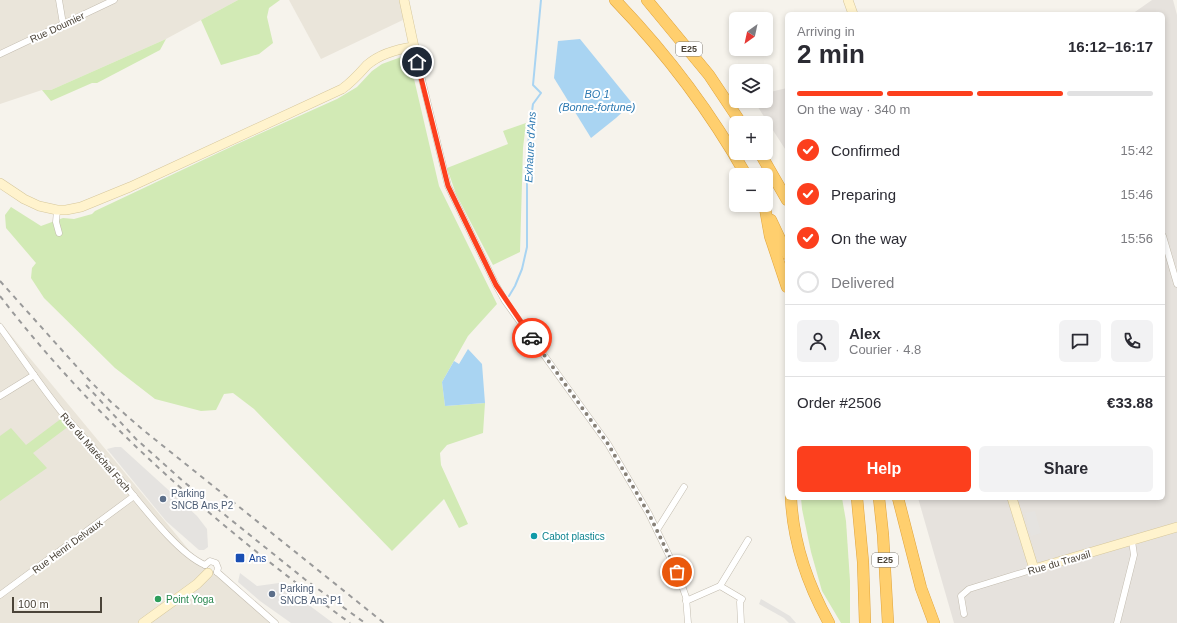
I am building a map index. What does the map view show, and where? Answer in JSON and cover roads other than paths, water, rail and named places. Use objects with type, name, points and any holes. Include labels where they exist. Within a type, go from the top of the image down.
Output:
[{"type":"highway","name":"E25","points":[[615,0],[637,22],[692,90],[742,168]]},
{"type":"highway","name":"E25","points":[[647,0],[709,75],[736,116]]},
{"type":"highway","points":[[764,160],[785,197]]},
{"type":"highway","points":[[765,212],[770,236],[785,281]]},
{"type":"highway","points":[[767,212],[785,250]]},
{"type":"highway","points":[[792,500],[800,554],[816,598],[829,623]]},
{"type":"highway","name":"E25","points":[[857,500],[863,562],[865,623]]},
{"type":"highway","name":"E25","points":[[879,500],[883,535],[888,623]]},
{"type":"highway","points":[[899,500],[921,588],[934,623]]},
{"type":"street","points":[[60,0],[63,24]]},
{"type":"street","name":"Rue Doumier","points":[[0,54],[114,0]]},
{"type":"street","points":[[404,0],[448,186],[505,301],[608,444],[649,514],[677,572],[686,601],[688,623]]},
{"type":"street","points":[[848,0],[851,12]]},
{"type":"street","points":[[0,183],[32,204],[56,210],[66,210],[87,205],[150,178],[342,89],[372,61],[395,50],[414,47]]},
{"type":"street","points":[[56,210],[56,222],[59,233]]},
{"type":"street","points":[[1165,243],[1177,284]]},
{"type":"street","name":"Rue du Maréchal Foch","points":[[0,327],[64,414],[134,496],[176,542],[189,555],[210,570],[275,623]]},
{"type":"street","points":[[0,396],[34,375]]},
{"type":"street","points":[[657,530],[684,488]]},
{"type":"street","name":"Rue Henri Delvaux","points":[[0,595],[134,496]]},
{"type":"street","points":[[1013,500],[1034,569]]},
{"type":"street","name":"Rue du Travail","points":[[964,614],[961,596],[969,589],[1177,527]]},
{"type":"street","points":[[686,601],[720,586],[748,540]]},
{"type":"street","points":[[1117,623],[1134,555],[1132,541]]},
{"type":"street","points":[[143,623],[197,584],[210,570]]},
{"type":"street","points":[[720,586],[742,599],[740,602],[741,623]]},
{"type":"water","name":"BO 1 (Bonne-fortune)","points":[[580,39],[632,103],[591,138],[554,78],[558,41]]},
{"type":"water","points":[[468,349],[482,364],[485,403],[445,406],[442,382],[454,361],[459,364]]},
{"type":"waterway","name":"Exhaure d'Ans","points":[[509,296],[522,269],[527,247],[527,173],[529,133],[533,104],[541,93],[533,85],[541,0]]},
{"type":"railway","points":[[0,281],[86,377],[111,402],[142,429],[384,623]]},
{"type":"railway","points":[[0,296],[38,343],[78,388],[163,472],[208,512],[255,550],[350,623]]},
{"type":"railway","points":[[86,385],[136,439],[184,482],[307,581],[365,623]]},
{"type":"place","name":"Parking SNCB Ans P2","points":[[163,499]]},
{"type":"place","name":"Cabot plastics","points":[[534,536]]},
{"type":"place","name":"Ans","points":[[240,558]]},
{"type":"place","name":"Parking SNCB Ans P1","points":[[272,594]]},
{"type":"place","name":"Point Yoga","points":[[158,599]]}]
